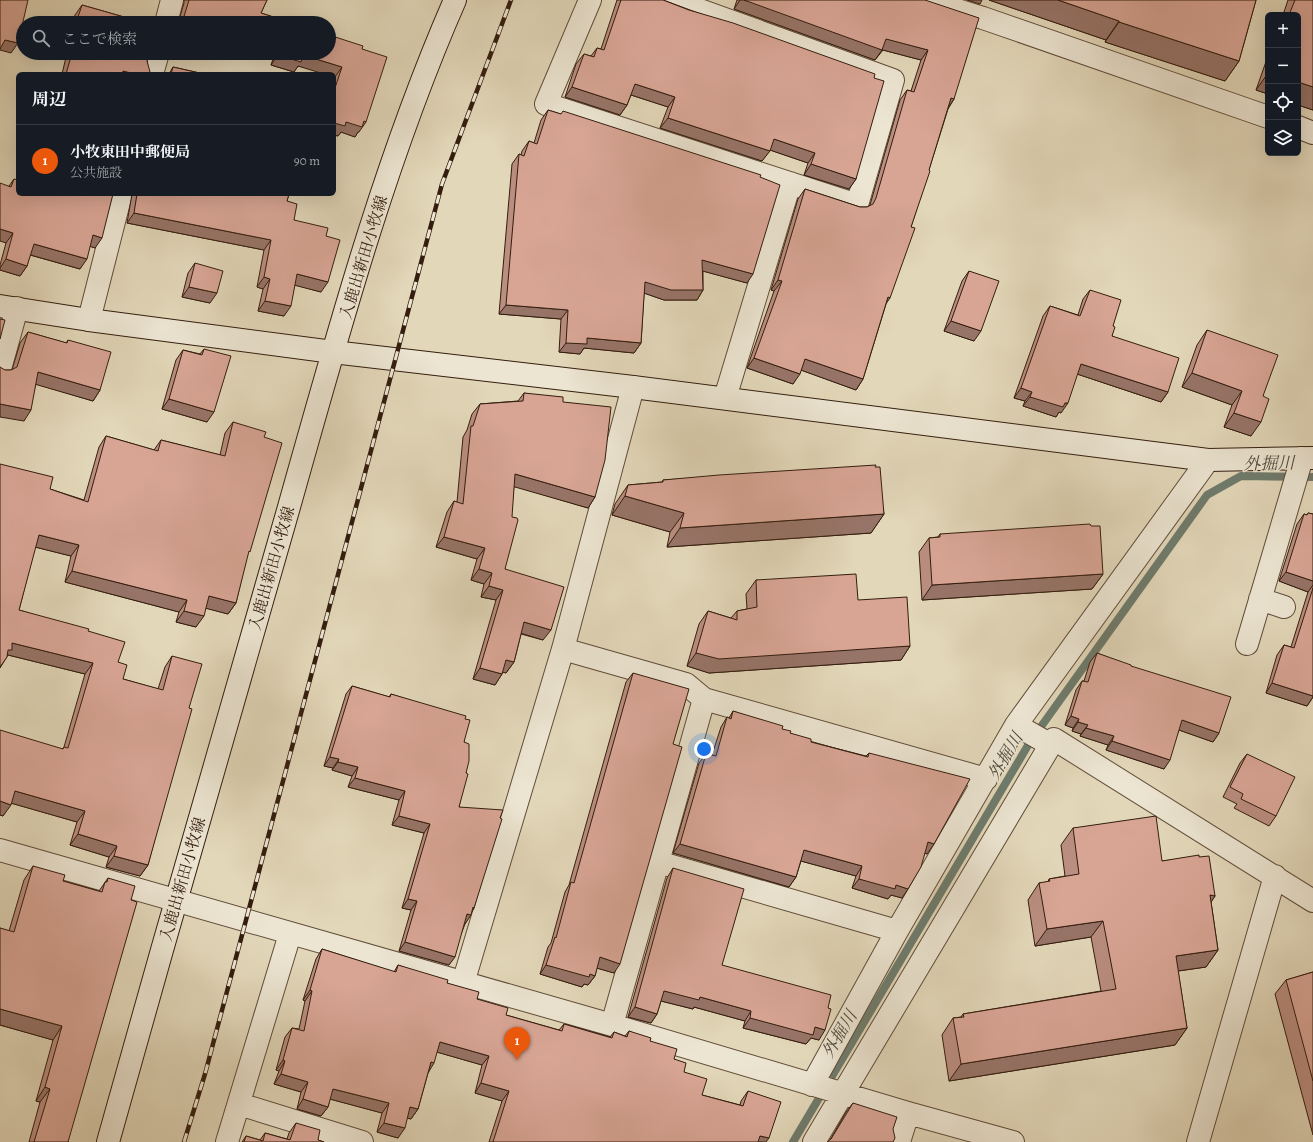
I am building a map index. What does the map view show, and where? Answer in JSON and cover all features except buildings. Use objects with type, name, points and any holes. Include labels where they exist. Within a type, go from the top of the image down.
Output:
[{"type":"street","points":[[168,16],[172,0]]},
{"type":"street","name":"入鹿出新田小牧線","points":[[108,1142],[333,352],[398,144],[426,66],[454,0]]},
{"type":"street","points":[[590,0],[546,104],[857,205],[893,80],[681,1]]},
{"type":"street","points":[[925,0],[983,18],[1265,116]]},
{"type":"street","points":[[153,72],[156,60]]},
{"type":"street","points":[[1301,128],[1313,133]]},
{"type":"street","points":[[726,398],[790,183]]},
{"type":"street","points":[[89,320],[120,196]]},
{"type":"street","points":[[0,369],[9,307],[89,320],[333,352],[726,398],[1208,460],[1308,458],[1260,599],[1247,644]]},
{"type":"street","points":[[463,983],[563,649],[633,387]]},
{"type":"street","points":[[812,1085],[897,931],[1016,725],[1208,460]]},
{"type":"street","points":[[1260,599],[1284,607]]},
{"type":"street","points":[[563,649],[686,684],[704,698],[986,778]]},
{"type":"street","points":[[612,1025],[704,698]]},
{"type":"street","points":[[1016,725],[1051,744]]},
{"type":"street","points":[[814,1142],[844,1094],[1054,739],[1313,901]]},
{"type":"street","points":[[0,850],[612,1025],[812,1085],[1013,1142]]},
{"type":"street","points":[[658,862],[897,931]]},
{"type":"street","points":[[1198,1142],[1275,876]]},
{"type":"street","points":[[227,1142],[290,934]]},
{"type":"street","points":[[239,1104],[362,1142]]},
{"type":"street","points":[[899,1142],[908,1113]]},
{"type":"waterway","name":"外掘川","points":[[793,1142],[1030,742],[1207,495],[1241,476],[1313,477]]},
{"type":"railway","points":[[184,1142],[205,1074],[442,184],[511,0]]},
{"type":"place","name":"小牧東田中郵便局","points":[[517,1060]]}]
